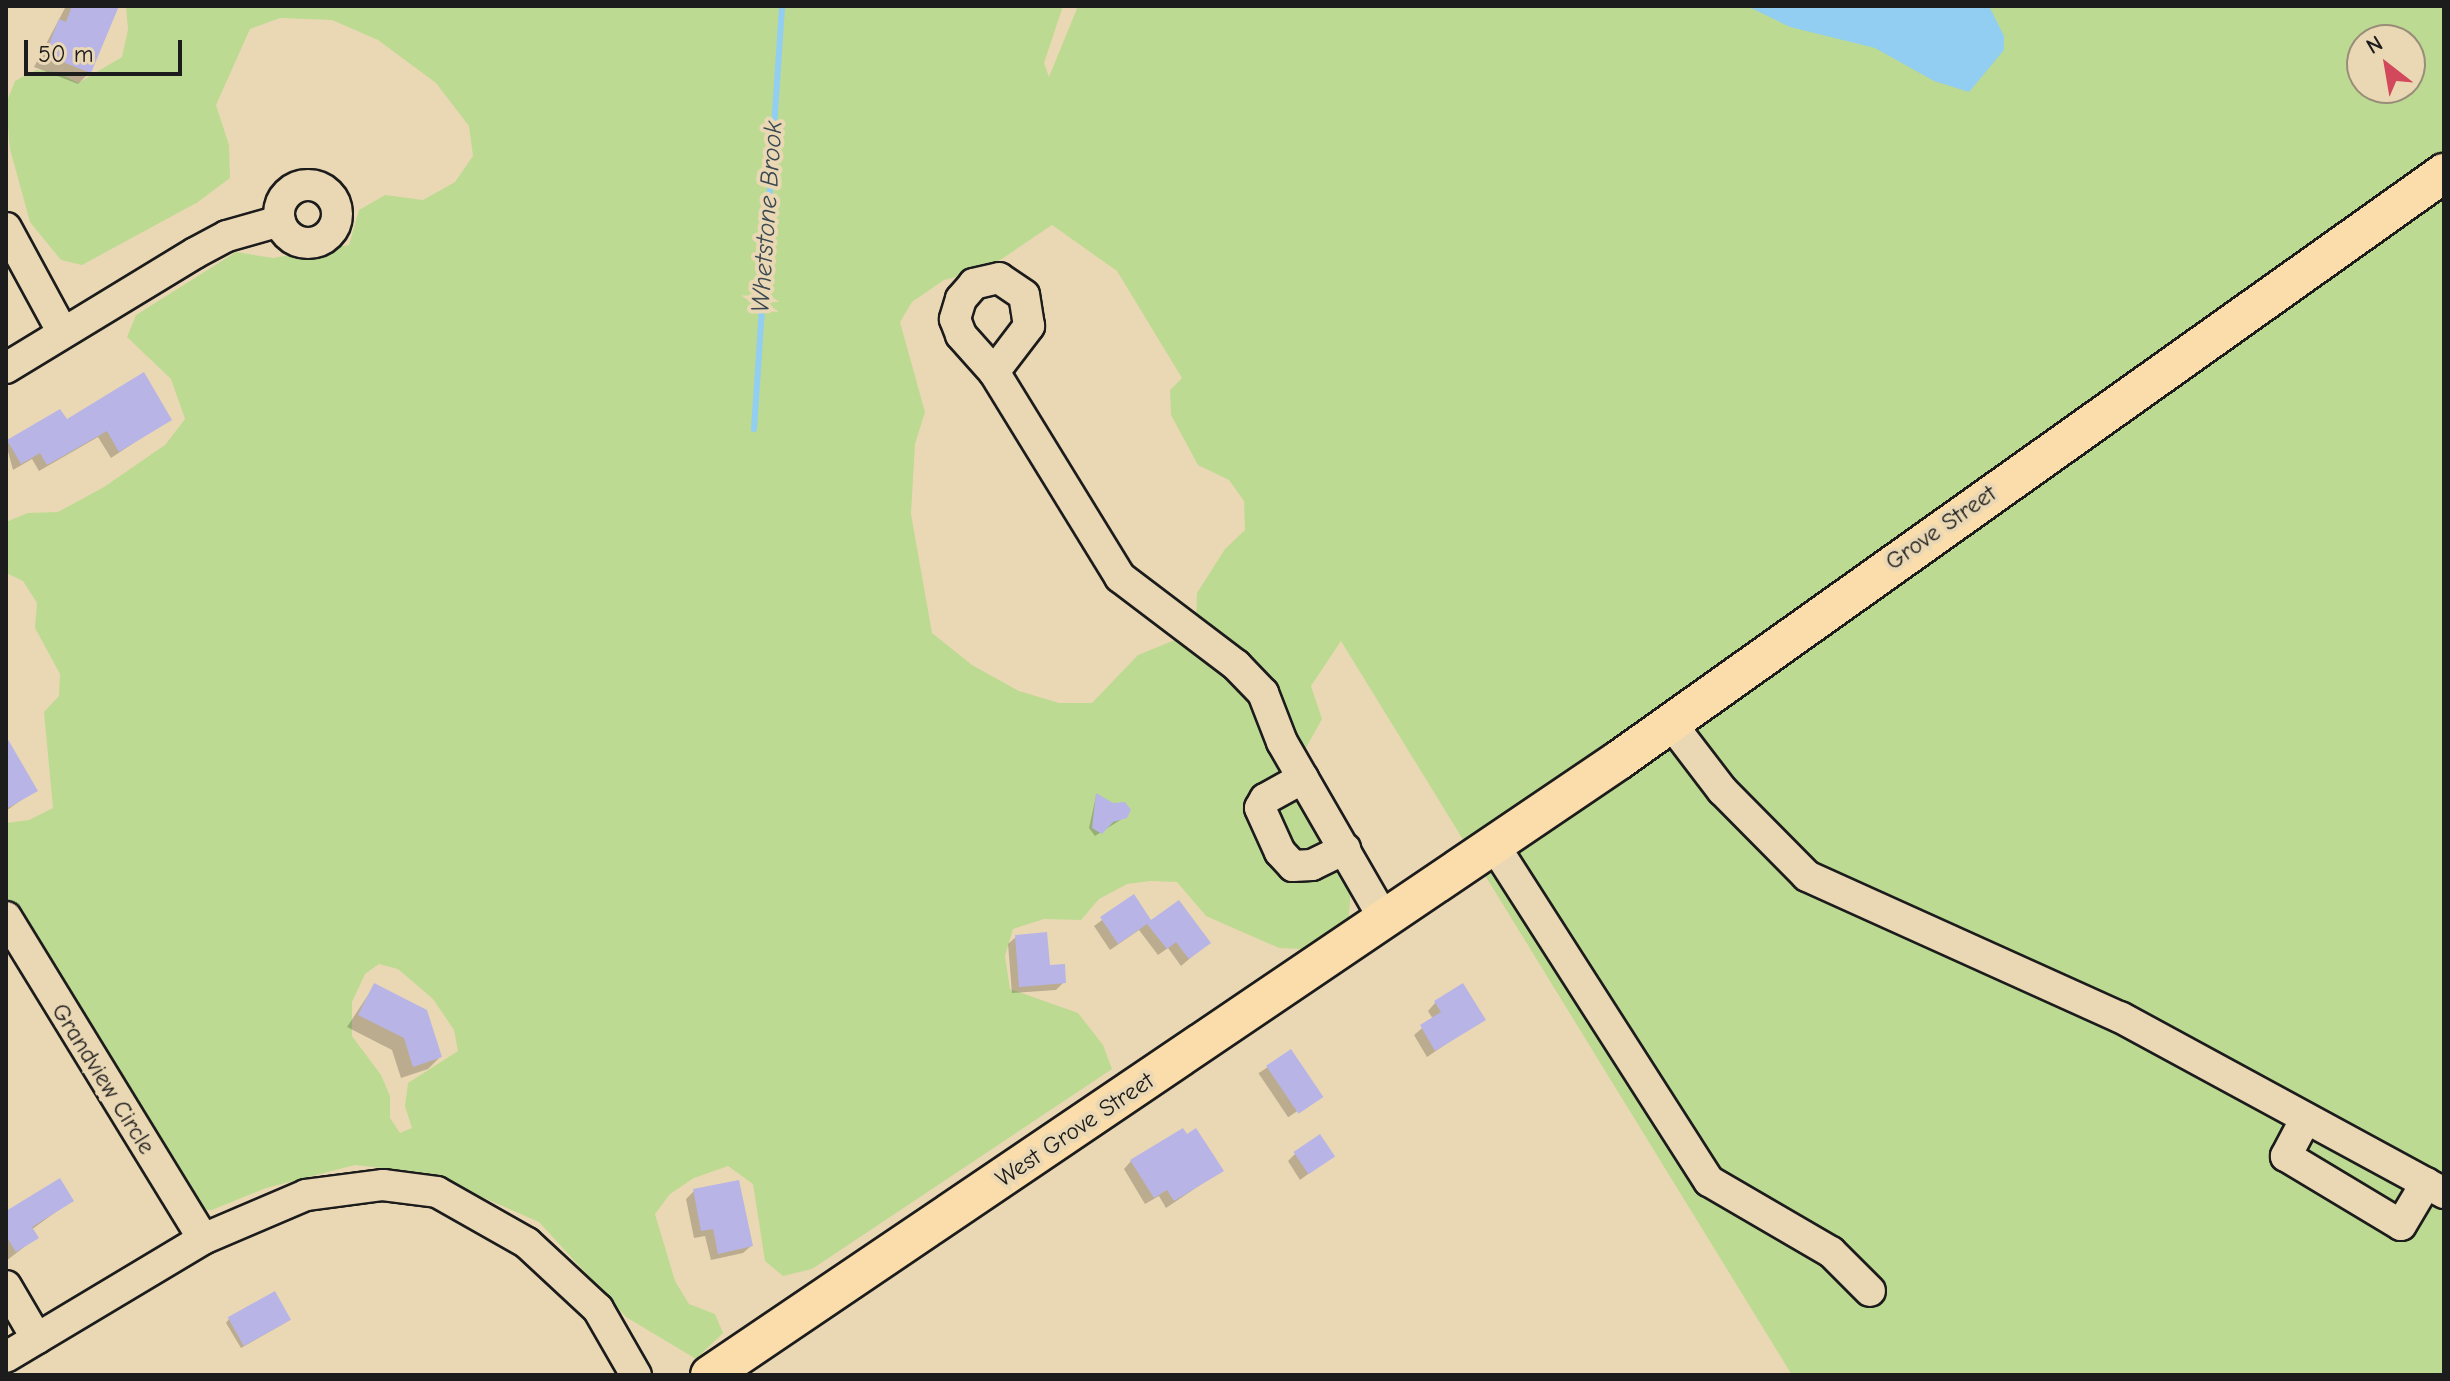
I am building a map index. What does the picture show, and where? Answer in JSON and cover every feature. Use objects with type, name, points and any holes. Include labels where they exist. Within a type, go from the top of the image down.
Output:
[{"type":"main road","name":"Grove Street","points":[[1438,882],[1670,722],[2444,173]]},
{"type":"main road","name":"West Grove Street","points":[[710,1375],[1438,882]]},
{"type":"street","points":[[6,368],[227,236],[280,221]]},
{"type":"street","points":[[6,228],[63,333]]},
{"type":"street","points":[[994,372],[1101,552],[1120,577],[1236,665],[1263,693],[1303,778],[1384,919]]},
{"type":"street","points":[[1670,722],[1722,790],[1807,876],[2120,1017],[2435,1188],[2401,1225],[2286,1156],[2305,1120]]},
{"type":"street","points":[[1303,778],[1265,799],[1260,808],[1280,852],[1293,866],[1312,865],[1345,849]]},
{"type":"street","points":[[1494,845],[1709,1181],[1831,1252],[1870,1291]]},
{"type":"street","name":"Grandview Circle","points":[[6,917],[203,1239]]},
{"type":"street","points":[[6,1357],[203,1239],[306,1195],[383,1185],[437,1192],[537,1252],[598,1309],[636,1375]]},
{"type":"street","points":[[6,1286],[37,1339]]},
{"type":"green space","points":[[126,6],[1063,6],[1044,63],[1049,77],[1078,6],[2444,6],[2444,1375],[1792,1375],[1341,641],[1311,686],[1322,719],[1285,786],[1302,796],[1353,858],[1348,929],[1303,949],[1279,948],[1206,916],[1177,882],[1151,881],[1127,884],[1099,899],[1081,920],[1044,919],[1013,929],[1005,956],[1010,989],[1078,1013],[1103,1045],[1112,1069],[812,1269],[783,1276],[765,1261],[753,1184],[728,1166],[694,1178],[670,1194],[655,1214],[675,1281],[689,1304],[715,1314],[723,1333],[696,1359],[626,1317],[539,1222],[427,1173],[355,1165],[266,1188],[212,1210],[193,1209],[6,896],[6,823],[29,820],[53,808],[44,712],[59,696],[60,674],[35,628],[37,603],[23,581],[6,573],[6,522],[28,513],[58,512],[104,487],[165,445],[185,419],[171,379],[127,337],[136,315],[236,252],[273,258],[349,245],[359,210],[385,195],[423,200],[455,182],[473,156],[469,126],[436,83],[378,40],[332,20],[280,18],[250,29],[216,105],[229,145],[230,178],[198,202],[82,265],[61,260],[30,222],[10,149],[6,104],[15,81],[36,70],[57,72],[78,83],[122,57],[128,30]],"holes":[[[1052,225],[1117,271],[1182,378],[1170,390],[1171,415],[1198,465],[1229,480],[1244,501],[1245,530],[1225,549],[1197,593],[1196,625],[1175,640],[1138,655],[1092,703],[1059,703],[1019,691],[972,665],[932,633],[911,514],[915,444],[925,412],[900,322],[912,302],[944,280],[987,269]],[[379,964],[398,969],[433,999],[454,1030],[458,1051],[408,1083],[405,1106],[412,1128],[400,1133],[390,1118],[390,1096],[381,1075],[352,1036],[352,1002],[365,974]]]},
{"type":"water","points":[[1747,6],[1989,6],[2004,36],[2004,50],[1969,92],[1934,81],[1875,48],[1790,27]]},
{"type":"building","points":[[72,6],[119,6],[91,73],[45,55],[59,19],[66,22]]},
{"type":"building","points":[[144,372],[172,420],[119,452],[107,431],[47,465],[40,453],[21,464],[7,440],[60,409],[67,419]]},
{"type":"building","points":[[6,736],[38,791],[6,809]]},
{"type":"building","points":[[1096,793],[1113,803],[1125,802],[1131,810],[1127,818],[1113,822],[1102,834],[1092,828]]},
{"type":"building","points":[[1134,894],[1151,920],[1179,900],[1211,943],[1189,959],[1176,942],[1167,949],[1147,924],[1118,944],[1100,917]]},
{"type":"building","points":[[1047,932],[1050,965],[1065,964],[1066,983],[1019,987],[1015,935]]},
{"type":"building","points":[[374,983],[427,1010],[442,1057],[413,1067],[404,1038],[358,1015]]},
{"type":"building","points":[[1463,983],[1486,1020],[1435,1051],[1420,1025],[1441,1012],[1434,1001]]},
{"type":"building","points":[[1291,1049],[1323,1097],[1299,1114],[1266,1066]]},
{"type":"building","points":[[1183,1128],[1187,1134],[1196,1128],[1224,1171],[1174,1201],[1167,1190],[1154,1198],[1130,1160]]},
{"type":"building","points":[[1320,1134],[1335,1156],[1309,1174],[1293,1152]]},
{"type":"building","points":[[60,1178],[74,1201],[32,1227],[39,1238],[16,1252],[6,1236],[6,1211]]},
{"type":"building","points":[[739,1180],[753,1246],[718,1254],[713,1229],[701,1231],[693,1189]]},
{"type":"building","points":[[275,1291],[291,1320],[244,1346],[228,1317]]},
{"type":"waterway","name":"Whetstone Brook","points":[[754,429],[782,6]]}]
